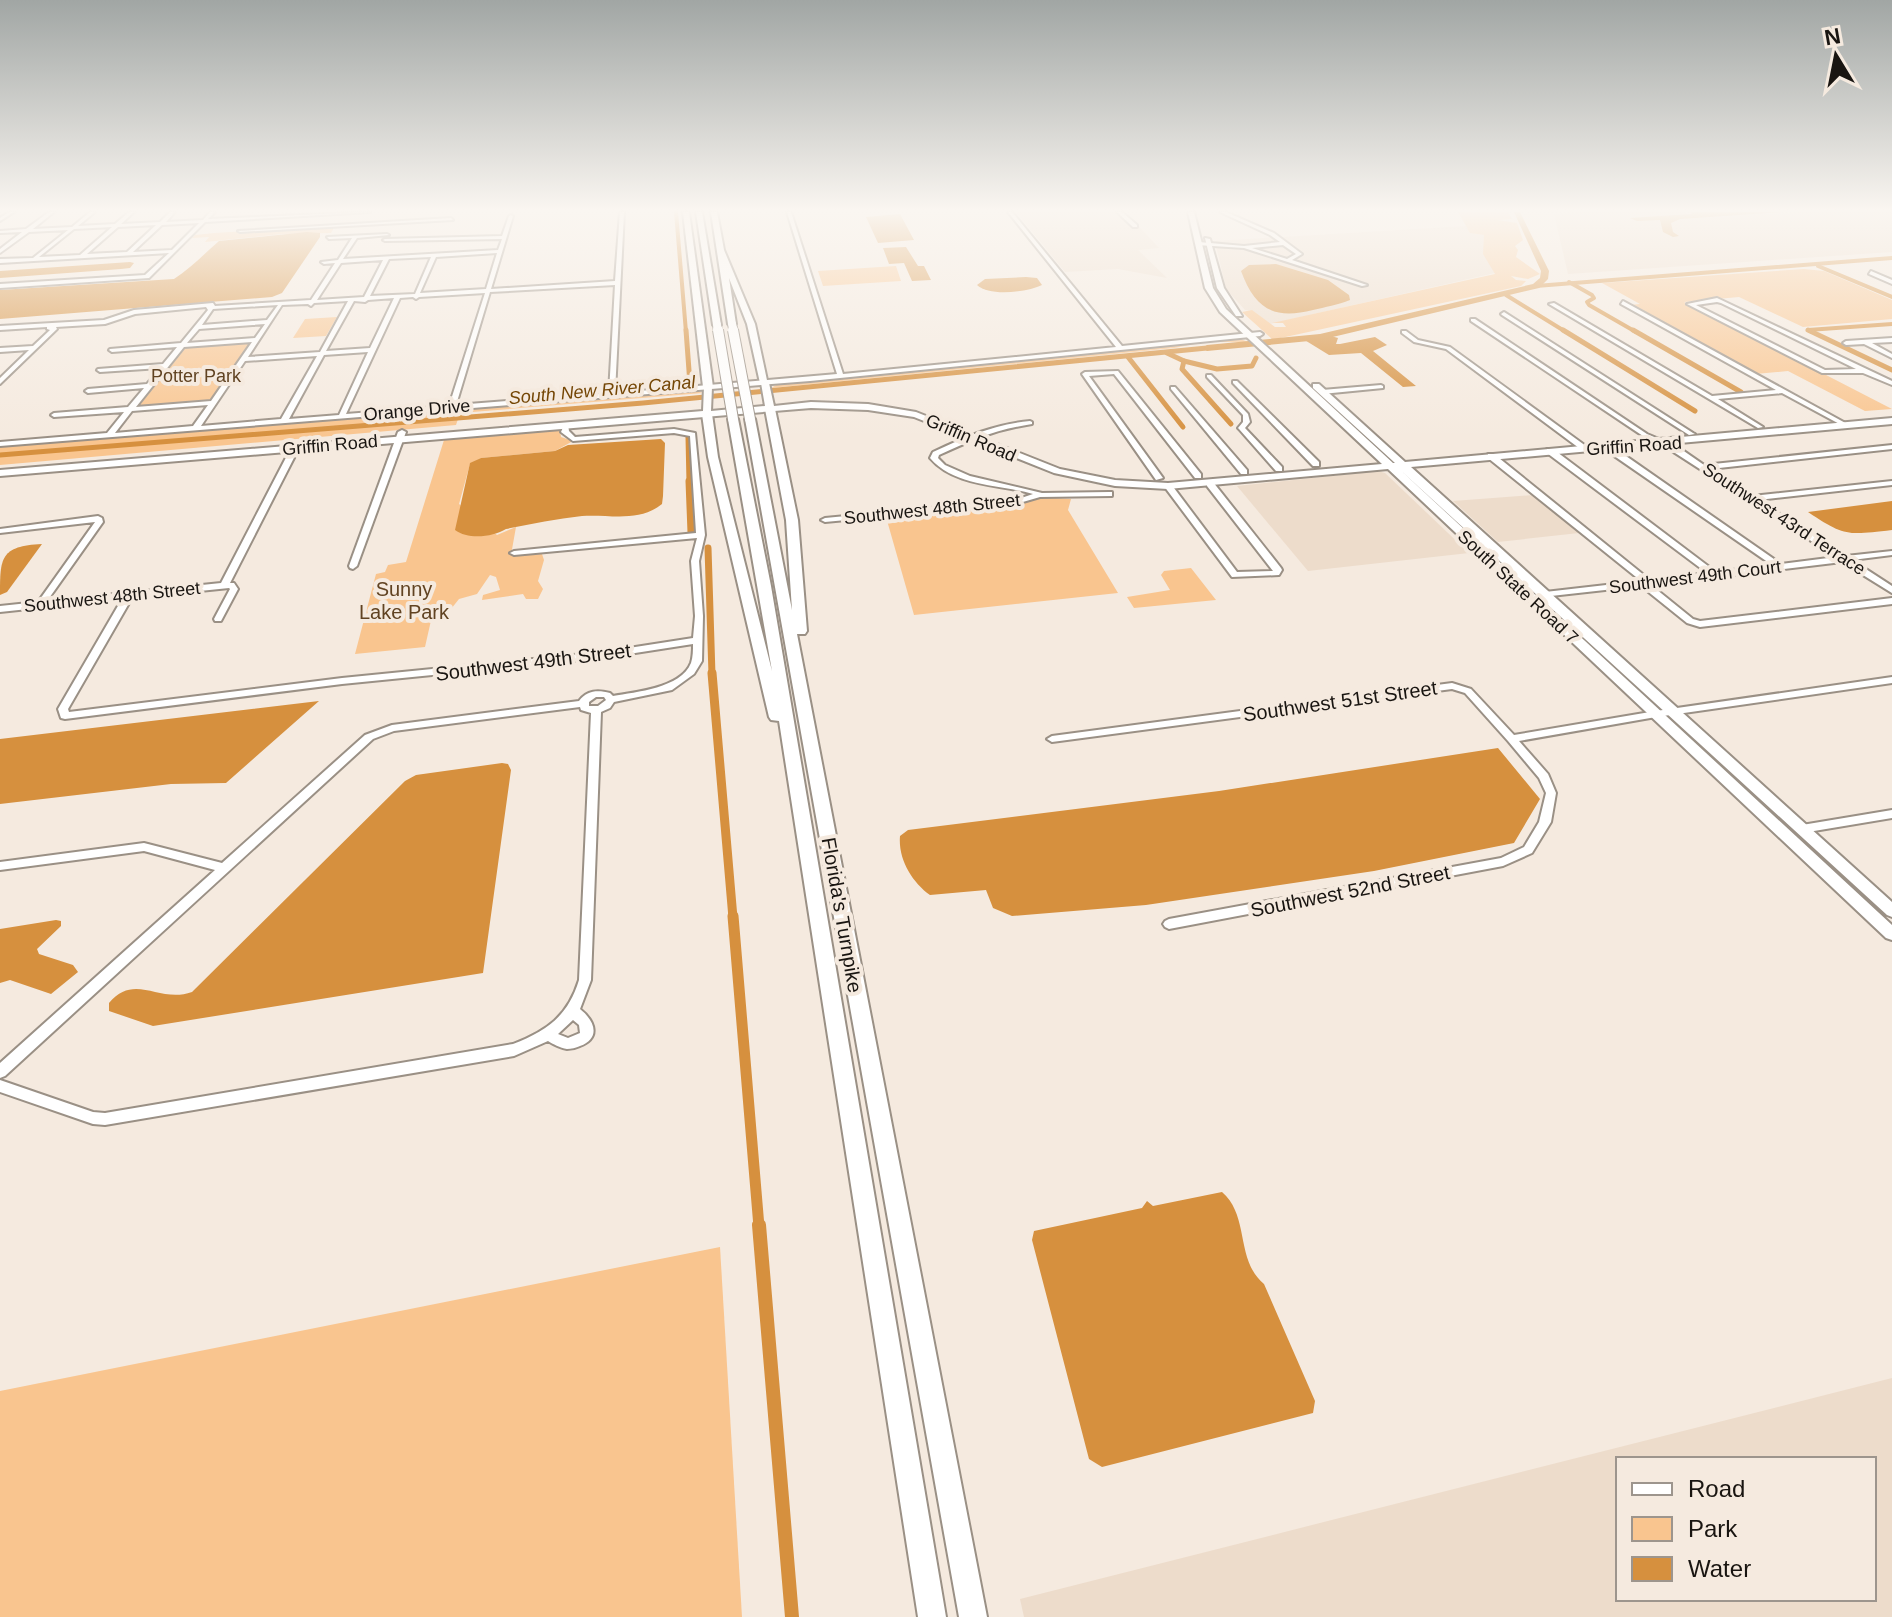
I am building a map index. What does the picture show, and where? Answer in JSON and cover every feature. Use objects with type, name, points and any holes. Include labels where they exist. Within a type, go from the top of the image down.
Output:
[{"type":"highway","points":[[695,287],[713,457],[776,719],[792,755]]},
{"type":"highway","name":"Florida's Turnpike","points":[[711,287],[717,325],[742,419],[799,676],[973,1617]]},
{"type":"highway","name":"Florida's Turnpike","points":[[727,287],[742,419],[792,755],[932,1617]]},
{"type":"highway","points":[[736,287],[751,324],[768,395],[794,533],[801,640],[799,676]]},
{"type":"main road","name":"South State Road 7","points":[[1211,287],[1219,306],[1274,348],[1322,392],[1514,584],[1892,934]]},
{"type":"main road","name":"South State Road 7","points":[[1221,288],[1256,337],[1300,384],[1560,608],[1892,911]]},
{"type":"main road","points":[[1300,384],[1322,392]]},
{"type":"main road","name":"Griffin Road","points":[[0,470],[295,448],[768,395],[927,418],[1082,470],[1159,478],[1316,464],[1491,456],[1582,446],[1610,449],[1892,421]]},
{"type":"main road","name":"Griffin Road","points":[[0,470],[151,460],[212,449],[566,426],[709,400]]},
{"type":"main road","points":[[550,419],[566,426],[578,420],[631,412]]},
{"type":"main road","name":"Griffin Road","points":[[975,434],[1039,466],[1075,476],[1115,483],[1168,486],[1892,414]]},
{"type":"main road","points":[[1514,584],[1545,595]]},
{"type":"main road","points":[[1530,598],[1560,608]]},
{"type":"street","points":[[311,304],[322,287]]},
{"type":"street","points":[[365,300],[372,287]]},
{"type":"street","points":[[416,297],[420,287]]},
{"type":"street","points":[[452,407],[487,287]]},
{"type":"street","points":[[109,435],[210,309],[552,287]]},
{"type":"street","points":[[612,395],[617,287]]},
{"type":"street","points":[[813,287],[841,376]]},
{"type":"street","points":[[1071,287],[1120,347]]},
{"type":"street","points":[[341,417],[397,298]]},
{"type":"street","points":[[284,421],[351,301]]},
{"type":"street","points":[[1864,371],[1824,372],[1690,304],[1723,302],[1892,383]]},
{"type":"street","points":[[1623,303],[1847,426]]},
{"type":"street","points":[[0,329],[105,322],[134,312],[226,304]]},
{"type":"street","points":[[1552,304],[1760,427]]},
{"type":"street","points":[[195,429],[280,306]]},
{"type":"street","points":[[1504,314],[1691,434]]},
{"type":"street","name":"Southwest 43rd Terrace","points":[[1473,320],[1892,590]]},
{"type":"street","points":[[197,327],[268,322]]},
{"type":"street","points":[[0,329],[55,328],[0,382]]},
{"type":"street","points":[[1404,332],[1416,341],[1448,348],[1582,446]]},
{"type":"street","name":"Orange Drive","points":[[0,444],[612,395],[709,400],[768,395],[841,376],[1183,340],[1256,337]]},
{"type":"street","points":[[112,350],[256,340]]},
{"type":"street","points":[[1846,343],[1892,340]]},
{"type":"street","points":[[1864,342],[1892,356]]},
{"type":"street","points":[[0,350],[35,348]]},
{"type":"street","points":[[243,359],[372,350]]},
{"type":"street","points":[[100,370],[165,366]]},
{"type":"street","points":[[0,371],[13,370]]},
{"type":"street","points":[[1159,478],[1083,375],[1116,372],[1198,476]]},
{"type":"street","points":[[1209,376],[1246,415],[1247,422],[1241,428],[1279,469]]},
{"type":"street","points":[[1235,382],[1316,464]]},
{"type":"street","points":[[88,391],[148,386]]},
{"type":"street","points":[[1322,392],[1381,387]]},
{"type":"street","points":[[1173,388],[1244,472]]},
{"type":"street","points":[[1711,398],[1783,391]]},
{"type":"street","points":[[54,415],[213,403]]},
{"type":"street","name":"Southwest 48th Street","points":[[1030,423],[1005,424],[975,434],[936,454],[935,462],[940,467],[981,481],[1039,495],[1109,494]]},
{"type":"street","points":[[0,1072],[359,744],[381,732],[607,707],[611,700],[657,693],[682,681],[697,661],[698,640],[695,561],[701,535],[693,434],[683,431],[573,439],[565,432],[566,426]]},
{"type":"street","points":[[353,566],[401,436]]},
{"type":"street","points":[[1704,467],[1892,447]]},
{"type":"street","points":[[218,619],[234,589],[224,586],[295,448]]},
{"type":"street","points":[[1610,449],[1779,566]]},
{"type":"street","points":[[1550,451],[1714,574]]},
{"type":"street","points":[[1491,456],[1690,621],[1710,624],[1892,601]]},
{"type":"street","points":[[1751,498],[1892,483]]},
{"type":"street","points":[[1168,486],[1235,575],[1276,573],[1278,570],[1210,484]]},
{"type":"street","name":"Southwest 48th Street","points":[[825,520],[1016,502],[1039,495]]},
{"type":"street","points":[[0,531],[98,518],[99,522],[41,604]]},
{"type":"street","points":[[514,553],[701,535]]},
{"type":"street","name":"Southwest 49th Court","points":[[1545,595],[1892,553]]},
{"type":"street","name":"Southwest 48th Street","points":[[0,609],[224,586]]},
{"type":"street","name":"Southwest 49th Street","points":[[129,595],[63,709],[65,716],[342,681],[367,681],[603,655],[698,640]]},
{"type":"street","points":[[1512,739],[1674,711],[1892,680]]},
{"type":"street","name":"Southwest 51st Street","points":[[1052,739],[1452,686],[1468,691],[1544,777],[1551,793],[1545,822],[1528,850]]},
{"type":"street","points":[[0,1086],[93,1118],[105,1119],[514,1050],[549,1035],[574,1012],[582,997],[585,980],[590,707]]},
{"type":"street","points":[[1802,829],[1892,814]]},
{"type":"street","points":[[0,866],[144,847],[224,868]]},
{"type":"street","name":"Southwest 52nd Street","points":[[1169,924],[1503,862],[1528,850]]},
{"type":"street","points":[[549,1035],[562,1044],[575,1044],[586,1036],[588,1027],[574,1012]]},
{"type":"shaded area","points":[[1431,287],[1270,324],[1253,311],[1245,310],[1226,289]]},
{"type":"shaded area","points":[[1378,471],[1385,473],[1469,553],[1308,571],[1237,486]]},
{"type":"shaded area","points":[[1533,495],[1579,533],[1498,542],[1453,501]]},
{"type":"shaded area","points":[[1892,1378],[1892,1617],[1024,1617],[1020,1599]]},
{"type":"green space","points":[[1434,287],[1514,287],[1276,339],[1272,339],[1242,312],[1252,310],[1275,327],[1286,327],[1283,323],[1272,323]]},
{"type":"green space","points":[[1610,287],[1863,287],[1892,300],[1892,319],[1803,327],[1739,297],[1684,302],[1892,409],[1865,411],[1788,371],[1755,374],[1630,305],[1640,304]]},
{"type":"green space","points":[[337,317],[326,336],[293,338],[305,319]]},
{"type":"green space","points":[[1238,338],[1248,342],[1205,342],[1174,348],[771,388],[778,384]]},
{"type":"green space","name":"Potter Park","points":[[251,342],[210,400],[139,406],[187,346]]},
{"type":"green space","points":[[696,391],[703,393],[460,413],[456,425],[0,465],[0,445]]},
{"type":"green space","name":"Sunny Lake Park","points":[[560,430],[561,437],[573,441],[555,451],[481,458],[470,464],[459,504],[497,535],[516,527],[511,555],[542,554],[544,560],[538,581],[543,589],[538,599],[526,599],[523,594],[482,600],[483,595],[500,590],[496,577],[490,575],[477,594],[459,599],[451,609],[432,616],[425,647],[355,654],[376,574],[385,572],[388,565],[406,562],[444,440]]},
{"type":"green space","points":[[1040,497],[1071,499],[1068,510],[1118,593],[914,615],[886,517],[1021,504]]},
{"type":"green space","points":[[1191,568],[1216,600],[1134,608],[1127,597],[1170,590],[1161,575],[1164,571]]},
{"type":"green space","points":[[720,1247],[742,1617],[0,1617],[0,1391]]},
{"type":"water","points":[[286,287],[282,293],[272,297],[0,319],[0,290]]},
{"type":"water","points":[[981,287],[1035,287],[1009,292]]},
{"type":"water","points":[[1249,287],[1338,287],[1349,295],[1350,300],[1299,313],[1287,313],[1268,308]]},
{"type":"water","points":[[1375,337],[1387,345],[1373,351],[1416,386],[1403,387],[1361,353],[1329,355],[1303,339],[1338,338],[1336,344]]},
{"type":"water","points":[[661,439],[665,443],[662,504],[644,514],[582,516],[480,536],[455,530],[470,463],[481,458],[555,451],[568,445]]},
{"type":"water","points":[[1892,501],[1892,530],[1847,532],[1808,512]]},
{"type":"water","points":[[42,544],[7,592],[0,595],[5,556],[18,548]]},
{"type":"water","points":[[319,701],[226,783],[171,784],[0,804],[0,739]]},
{"type":"water","points":[[1498,748],[1540,799],[1514,843],[1374,871],[1146,905],[1012,916],[993,908],[986,890],[930,895],[912,877],[901,853],[900,836],[908,830],[1219,791]]},
{"type":"water","points":[[508,764],[511,770],[483,973],[153,1026],[109,1011],[109,1003],[128,990],[180,995],[192,992],[405,781],[416,775]]},
{"type":"water","points":[[61,921],[61,926],[37,949],[39,954],[73,965],[78,972],[51,994],[10,980],[0,983],[0,929]]},
{"type":"water","points":[[1222,1192],[1236,1213],[1249,1263],[1264,1284],[1315,1401],[1313,1413],[1102,1467],[1089,1459],[1032,1240],[1034,1231],[1142,1208],[1147,1201],[1153,1206]]},
{"type":"waterway","points":[[682,287],[686,332]]},
{"type":"waterway","points":[[1207,348],[1320,337],[1530,287]]},
{"type":"waterway","points":[[1579,287],[1594,298],[1587,302],[1589,305],[1636,332]]},
{"type":"waterway","points":[[1869,287],[1892,297]]},
{"type":"waterway","points":[[1506,295],[1566,332]]},
{"type":"waterway","points":[[1808,330],[1892,324]]},
{"type":"waterway","points":[[686,330],[690,384]]},
{"type":"waterway","points":[[1563,330],[1695,411]]},
{"type":"waterway","points":[[1633,330],[1741,392]]},
{"type":"waterway","points":[[1808,330],[1892,370]]},
{"type":"waterway","points":[[1808,330],[1812,332]]},
{"type":"waterway","name":"South New River Canal","points":[[0,455],[643,403],[1207,348]]},
{"type":"waterway","points":[[1167,353],[1184,361]]},
{"type":"waterway","points":[[1128,357],[1183,427]]},
{"type":"waterway","points":[[1184,361],[1217,369],[1252,366],[1256,358]]},
{"type":"waterway","points":[[1184,361],[1182,369],[1231,424]]},
{"type":"waterway","points":[[688,437],[689,483]]},
{"type":"waterway","points":[[689,481],[691,532]]},
{"type":"waterway","points":[[708,548],[712,675]]},
{"type":"waterway","points":[[712,673],[733,918]]},
{"type":"waterway","points":[[733,916],[759,1227]]},
{"type":"waterway","points":[[759,1225],[792,1617]]}]
